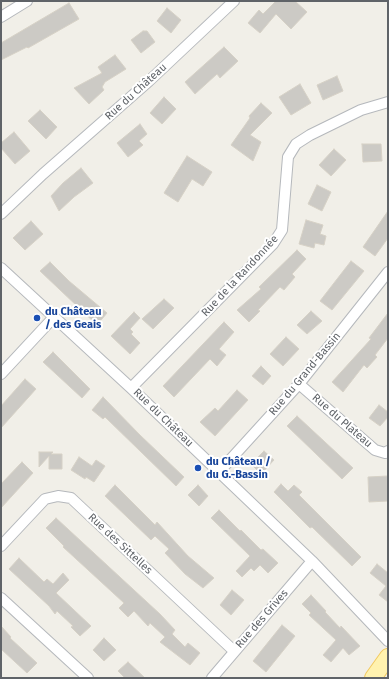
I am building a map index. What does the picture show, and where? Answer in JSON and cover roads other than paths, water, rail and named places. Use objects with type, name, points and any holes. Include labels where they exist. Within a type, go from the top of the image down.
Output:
[{"type":"main road","points":[[373,678],[388,657]]},
{"type":"street","points":[[1,17],[27,1]]},
{"type":"street","name":"Rue du Château","points":[[1,214],[43,174],[150,81],[234,1]]},
{"type":"street","name":"Rue de la Randonnée","points":[[131,388],[273,244],[282,230],[288,157],[296,144],[310,135],[361,110],[388,102]]},
{"type":"street","name":"Rue du Château","points":[[1,268],[131,388],[312,561],[388,641]]},
{"type":"street","name":"Rue du Grand-Bassin","points":[[219,472],[299,384],[388,272]]},
{"type":"street","points":[[1,374],[54,317]]},
{"type":"street","name":"Rue du Plateau","points":[[299,384],[375,450],[385,453],[388,451]]},
{"type":"street","name":"Rue des Sittelles","points":[[1,546],[46,500],[58,496],[71,498],[234,652]]},
{"type":"street","name":"Rue des Grives","points":[[212,678],[312,561]]},
{"type":"street","points":[[1,598],[88,678]]},
{"type":"place","name":"du Château / des Geais","points":[[37,318]]},
{"type":"place","name":"du Château / du G.-Bassin","points":[[198,468]]}]
